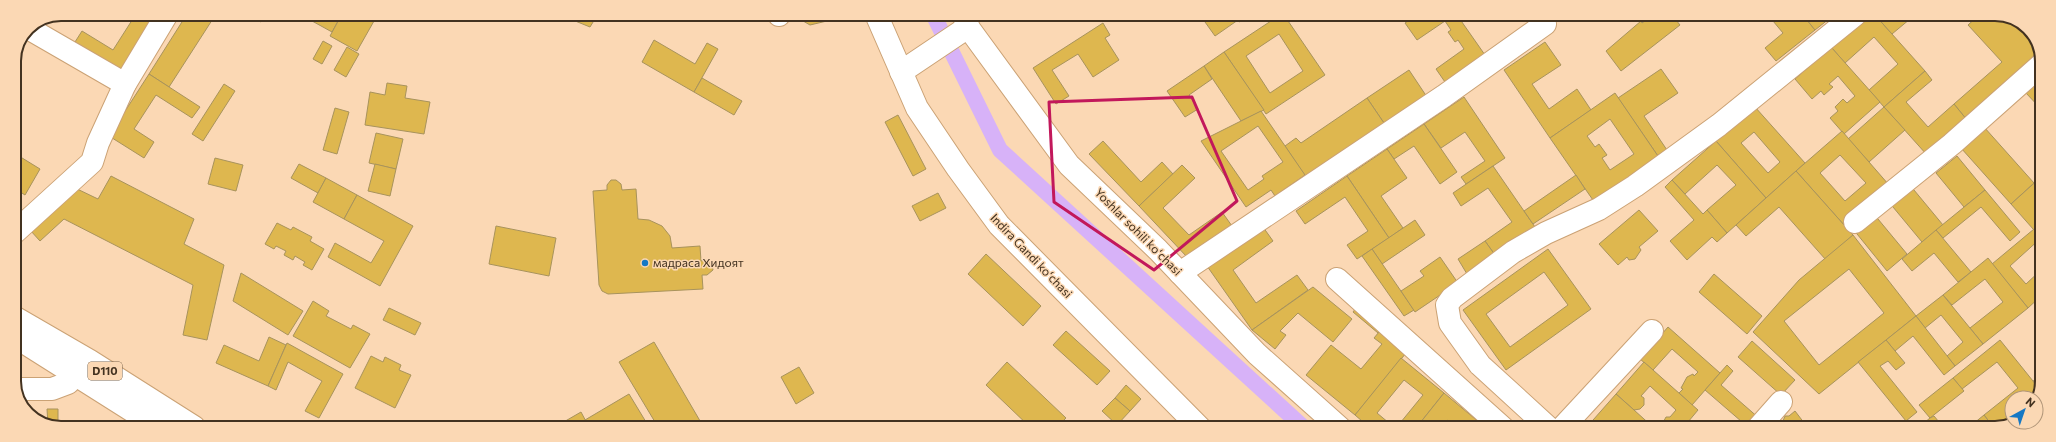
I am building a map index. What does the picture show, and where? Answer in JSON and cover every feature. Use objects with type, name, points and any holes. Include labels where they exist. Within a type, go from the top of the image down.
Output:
[{"type":"street","points":[[21,227],[92,162],[98,143],[126,84],[163,21]]},
{"type":"street","name":"Indira Gandi koʻchasi","points":[[879,21],[917,108],[958,169],[999,225],[1193,421]]},
{"type":"street","points":[[901,72],[919,60],[962,21]]},
{"type":"street","name":"Yoshlar sohili koʻchasi","points":[[967,21],[1069,165],[1180,273],[1257,354],[1332,421]]},
{"type":"street","points":[[1541,421],[1480,365],[1450,323],[1447,305],[1452,298],[1513,252],[1546,233],[1599,209],[1635,186],[1719,125],[1848,21]]},
{"type":"street","points":[[1180,273],[1244,228],[1444,96],[1545,24]]},
{"type":"street","points":[[35,32],[126,84]]},
{"type":"street","points":[[1855,222],[1952,144],[2035,70]]},
{"type":"street","points":[[1337,279],[1495,421]]},
{"type":"street","name":"D110","points":[[21,322],[83,368],[150,421]]},
{"type":"street","points":[[1568,421],[1652,331]]},
{"type":"street","name":"D110","points":[[21,339],[83,368],[183,421]]},
{"type":"street","points":[[22,388],[52,389],[68,383],[83,368]]},
{"type":"street","points":[[1764,421],[1781,402]]},
{"type":"highlighted area","points":[[1192,97],[1237,201],[1154,270],[1054,202],[1049,102]]},
{"type":"building","points":[[132,21],[149,21],[154,24],[124,72],[75,42],[82,31],[113,50]]},
{"type":"building","points":[[183,21],[211,21],[169,87],[149,74]]},
{"type":"building","points":[[312,21],[338,21],[332,32]]},
{"type":"building","points":[[338,21],[374,21],[357,51],[330,36]]},
{"type":"building","points":[[575,21],[594,21],[590,27]]},
{"type":"building","points":[[803,21],[827,21],[810,25]]},
{"type":"building","points":[[1204,21],[1237,21],[1215,36]]},
{"type":"building","points":[[1271,21],[1288,21],[1325,75],[1266,114],[1224,52]],"holes":[[[1279,34],[1303,71],[1270,93],[1246,56]]]},
{"type":"building","points":[[1408,21],[1445,21],[1417,40],[1405,23]]},
{"type":"building","points":[[1445,21],[1461,21],[1485,55],[1445,82],[1436,69],[1464,49],[1458,40],[1455,42],[1448,32],[1451,30]]},
{"type":"building","points":[[1641,21],[1642,23],[1645,21],[1677,21],[1680,25],[1621,71],[1606,51]]},
{"type":"building","points":[[1773,21],[1808,21],[1815,30],[1776,61],[1765,48],[1783,33]]},
{"type":"building","points":[[1808,21],[1826,21],[1815,30]]},
{"type":"building","points":[[1860,21],[1880,21],[1925,71],[1884,107],[1869,90],[1898,64],[1874,37],[1845,63],[1831,47]]},
{"type":"building","points":[[1880,21],[1908,21],[1892,34]]},
{"type":"building","points":[[1972,21],[1995,21],[2008,23],[2015,26],[2028,39],[2034,51],[2035,59],[1967,120],[1954,104],[2002,62],[1968,25]]},
{"type":"building","points":[[1103,23],[1110,35],[1105,38],[1119,60],[1093,77],[1078,54],[1052,70],[1069,96],[1056,104],[1033,68]]},
{"type":"building","points":[[654,40],[695,64],[707,43],[718,49],[694,92],[642,62]]},
{"type":"building","points":[[323,41],[332,46],[322,64],[313,59]]},
{"type":"building","points":[[1545,42],[1561,65],[1532,84],[1549,109],[1577,89],[1591,110],[1550,138],[1504,70]]},
{"type":"building","points":[[347,47],[359,54],[346,77],[334,70]]},
{"type":"building","points":[[1831,47],[1880,102],[1844,134],[1830,118],[1838,111],[1835,107],[1843,99],[1847,103],[1855,96],[1838,76],[1829,84],[1833,87],[1824,95],[1821,91],[1812,99],[1795,79]]},
{"type":"building","points":[[1224,52],[1264,110],[1241,121],[1204,66]]},
{"type":"building","points":[[1204,66],[1212,79],[1189,95],[1198,109],[1185,117],[1167,91]]},
{"type":"building","points":[[1661,69],[1678,93],[1644,116],[1669,153],[1660,159],[1618,98]]},
{"type":"building","points":[[1409,70],[1427,97],[1386,126],[1367,98]]},
{"type":"building","points":[[1925,71],[1932,80],[1906,102],[1928,127],[1954,104],[1967,120],[1927,155],[1884,107]]},
{"type":"building","points":[[149,74],[200,107],[192,118],[156,95],[134,129],[154,142],[144,158],[109,136]]},
{"type":"building","points":[[702,78],[742,101],[734,115],[694,92]]},
{"type":"building","points":[[387,83],[407,86],[405,98],[430,102],[424,134],[365,125],[370,92],[385,95]]},
{"type":"building","points":[[224,84],[235,91],[203,141],[192,134]]},
{"type":"building","points":[[2035,84],[2035,103],[2025,92]]},
{"type":"building","points":[[1615,93],[1660,159],[1595,203],[1550,138]],"holes":[[[1610,119],[1634,154],[1610,170],[1602,158],[1607,155],[1599,144],[1595,147],[1587,136]]]},
{"type":"building","points":[[1464,97],[1505,158],[1466,184],[1461,177],[1485,161],[1465,132],[1441,148],[1424,124]]},
{"type":"building","points":[[1367,98],[1386,126],[1307,179],[1285,146],[1296,138],[1301,143]]},
{"type":"building","points":[[1755,107],[1805,163],[1766,198],[1716,141]],"holes":[[[1754,132],[1780,162],[1768,173],[1741,143]]]},
{"type":"building","points":[[1884,107],[1905,130],[1869,162],[1848,139]]},
{"type":"building","points":[[335,108],[349,112],[337,154],[323,150]]},
{"type":"building","points":[[1261,111],[1305,175],[1275,196],[1271,190],[1246,207],[1201,141]],"holes":[[[1258,126],[1283,162],[1262,176],[1264,179],[1248,190],[1221,151]]]},
{"type":"building","points":[[898,115],[926,169],[913,176],[885,122]]},
{"type":"building","points":[[1424,124],[1457,172],[1440,184],[1414,146],[1394,159],[1387,149]]},
{"type":"building","points":[[1984,127],[2034,183],[2011,204],[1961,148]]},
{"type":"building","points":[[1842,131],[1889,185],[1844,225],[1796,171]],"holes":[[[1840,155],[1866,183],[1845,201],[1820,173]]]},
{"type":"building","points":[[376,133],[403,139],[396,169],[369,163]]},
{"type":"building","points":[[1103,141],[1141,182],[1162,162],[1173,174],[1139,206],[1089,154]]},
{"type":"building","points":[[1716,141],[1766,198],[1727,233],[1707,210],[1736,185],[1717,165],[1685,194],[1672,180]]},
{"type":"building","points":[[1387,149],[1407,178],[1381,196],[1403,228],[1389,238],[1347,176]]},
{"type":"building","points":[[1957,156],[1985,190],[1964,207],[1936,173]]},
{"type":"building","points":[[21,157],[40,169],[25,195],[21,192]]},
{"type":"building","points":[[215,158],[243,165],[236,191],[208,184]]},
{"type":"building","points":[[299,164],[326,178],[318,193],[291,178]]},
{"type":"building","points":[[375,164],[396,169],[390,196],[368,191]]},
{"type":"building","points":[[1182,165],[1195,178],[1163,208],[1189,235],[1222,212],[1232,226],[1187,257],[1139,206]]},
{"type":"building","points":[[1493,166],[1535,227],[1495,255],[1485,241],[1512,222],[1488,188],[1461,206],[1453,193]]},
{"type":"building","points":[[1796,171],[1853,235],[1826,260],[1779,207],[1746,236],[1736,225]]},
{"type":"building","points":[[1576,175],[1585,189],[1533,224],[1524,211]]},
{"type":"building","points":[[111,176],[194,219],[184,244],[224,265],[207,340],[183,335],[193,285],[64,219],[40,241],[30,230],[73,187],[98,199]]},
{"type":"building","points":[[1347,176],[1389,238],[1357,259],[1347,245],[1368,231],[1345,197],[1305,224],[1296,211]]},
{"type":"building","points":[[326,178],[357,195],[344,219],[313,202]]},
{"type":"building","points":[[611,180],[616,180],[621,184],[622,190],[636,189],[638,219],[649,220],[662,226],[670,236],[672,248],[700,246],[701,261],[706,260],[712,265],[713,270],[707,275],[702,275],[703,289],[608,294],[602,291],[599,285],[593,191],[607,190],[607,185]]},
{"type":"building","points":[[1672,180],[1703,214],[1707,210],[1727,233],[1717,242],[1712,237],[1687,260],[1670,241],[1694,220],[1665,187]]},
{"type":"building","points":[[2035,182],[2035,231],[2011,204]]},
{"type":"building","points":[[1909,184],[1943,225],[1922,242],[1888,201]]},
{"type":"building","points":[[1985,190],[2020,232],[2010,241],[1981,207],[1943,238],[1936,230]]},
{"type":"building","points":[[938,193],[946,208],[920,221],[912,206]]},
{"type":"building","points":[[357,195],[413,226],[380,286],[328,257],[335,243],[371,263],[384,241],[344,219]]},
{"type":"building","points":[[1639,210],[1658,231],[1639,247],[1641,250],[1635,259],[1629,260],[1627,257],[1618,265],[1599,244]]},
{"type":"building","points":[[1873,213],[1907,254],[1887,271],[1853,229]]},
{"type":"building","points":[[1415,220],[1425,235],[1382,264],[1372,249]]},
{"type":"building","points":[[277,223],[291,230],[293,227],[312,237],[310,241],[324,249],[312,270],[303,265],[305,262],[295,256],[293,260],[284,255],[286,251],[276,246],[274,249],[265,244]]},
{"type":"building","points":[[496,226],[556,238],[549,276],[489,264]]},
{"type":"building","points":[[1263,227],[1273,241],[1233,270],[1256,303],[1297,275],[1308,290],[1252,330],[1207,266]]},
{"type":"building","points":[[2034,229],[2035,243],[2010,266],[2026,284],[2035,276],[2035,302],[2028,308],[1992,264]]},
{"type":"building","points":[[1936,230],[1971,272],[1958,282],[1934,253],[1912,271],[1902,259]]},
{"type":"building","points":[[1853,235],[1916,316],[1819,394],[1753,332],[1799,280]],"holes":[[[1849,269],[1884,313],[1819,365],[1784,321]]]},
{"type":"building","points":[[1485,241],[1495,255],[1467,274],[1458,259]]},
{"type":"building","points":[[1372,249],[1414,310],[1404,316],[1362,256]]},
{"type":"building","points":[[1548,249],[1591,309],[1506,370],[1463,310]],"holes":[[[1544,272],[1568,305],[1510,347],[1486,314]]]},
{"type":"building","points":[[986,254],[1041,306],[1023,326],[968,274]]},
{"type":"building","points":[[1440,257],[1458,283],[1415,312],[1401,291],[1424,276],[1420,271]]},
{"type":"building","points":[[1988,258],[2028,308],[1983,344],[1970,328],[2003,302],[1985,279],[1952,305],[1943,295]]},
{"type":"building","points":[[241,273],[303,311],[288,335],[233,301]]},
{"type":"building","points":[[1714,274],[1762,316],[1747,334],[1699,292]]},
{"type":"building","points":[[1313,287],[1352,319],[1333,342],[1298,313],[1280,331],[1286,335],[1275,349],[1252,330]]},
{"type":"building","points":[[1943,295],[1983,344],[1955,366],[1947,356],[1963,342],[1941,315],[1925,328],[1916,316]]},
{"type":"building","points":[[313,301],[329,311],[326,316],[351,329],[353,325],[370,334],[350,368],[293,336]]},
{"type":"building","points":[[1360,303],[1386,324],[1378,333],[1353,312]]},
{"type":"building","points":[[389,308],[421,323],[415,335],[383,320]]},
{"type":"building","points":[[1916,316],[1955,366],[1944,375],[1913,336],[1895,351],[1886,340]]},
{"type":"building","points":[[1384,326],[1411,347],[1355,415],[1306,375],[1331,345],[1361,369],[1382,344],[1374,338]]},
{"type":"building","points":[[1668,327],[1720,373],[1692,405],[1679,393],[1683,389],[1681,388],[1687,377],[1693,374],[1694,376],[1698,372],[1672,349],[1653,370],[1640,359]]},
{"type":"building","points":[[1066,331],[1110,371],[1097,385],[1053,345]]},
{"type":"building","points":[[269,337],[286,345],[268,386],[216,363],[224,345],[259,361]]},
{"type":"building","points":[[1886,340],[1905,363],[1896,370],[1888,361],[1880,366],[1917,412],[1906,421],[1858,362]]},
{"type":"building","points":[[2000,340],[2035,383],[2034,390],[2015,390],[2018,388],[1997,362],[1962,389],[1953,378]]},
{"type":"building","points":[[1752,341],[1795,380],[1781,395],[1738,357]]},
{"type":"building","points":[[654,342],[700,421],[654,421],[619,362]]},
{"type":"building","points":[[287,343],[343,374],[319,418],[305,411],[322,381],[288,362],[276,390],[268,386]]},
{"type":"building","points":[[371,356],[383,362],[385,357],[401,365],[399,370],[411,375],[395,408],[355,388]]},
{"type":"building","points":[[1401,358],[1444,393],[1422,421],[1402,421],[1423,395],[1404,380],[1377,413],[1387,421],[1362,421],[1355,415]]},
{"type":"building","points":[[1007,362],[1066,418],[1063,421],[1024,421],[986,385]]},
{"type":"building","points":[[1644,362],[1698,410],[1689,421],[1664,421],[1666,417],[1670,417],[1676,410],[1650,386],[1641,396],[1644,398],[1644,405],[1640,409],[1634,410],[1616,394]]},
{"type":"building","points":[[1727,365],[1733,371],[1721,385],[1760,419],[1758,421],[1741,421],[1705,390]]},
{"type":"building","points":[[799,367],[814,393],[796,404],[781,377]]},
{"type":"building","points":[[1953,378],[1964,391],[1930,418],[1919,405]]},
{"type":"building","points":[[1126,385],[1141,399],[1130,411],[1115,398]]},
{"type":"building","points":[[1444,393],[1478,421],[1447,420],[1422,421]]},
{"type":"building","points":[[629,394],[645,421],[586,421]]},
{"type":"building","points":[[1616,394],[1646,421],[1622,420],[1592,421]]},
{"type":"building","points":[[1115,398],[1130,411],[1121,421],[1113,421],[1102,411]]},
{"type":"building","points":[[2004,399],[2004,420],[1989,421],[1984,415]]},
{"type":"building","points":[[47,409],[58,409],[58,421],[48,418]]},
{"type":"building","points":[[1795,411],[1803,421],[1783,421],[1785,416],[1789,416]]},
{"type":"building","points":[[581,412],[586,421],[565,421]]},
{"type":"building","points":[[1984,415],[1989,421],[1977,421]]},
{"type":"building","points":[[1934,416],[1938,421],[1926,421]]},
{"type":"waterway","points":[[936,21],[1000,150],[1296,421]]},
{"type":"place","name":"мадраса Хидоят","points":[[645,263]]}]
